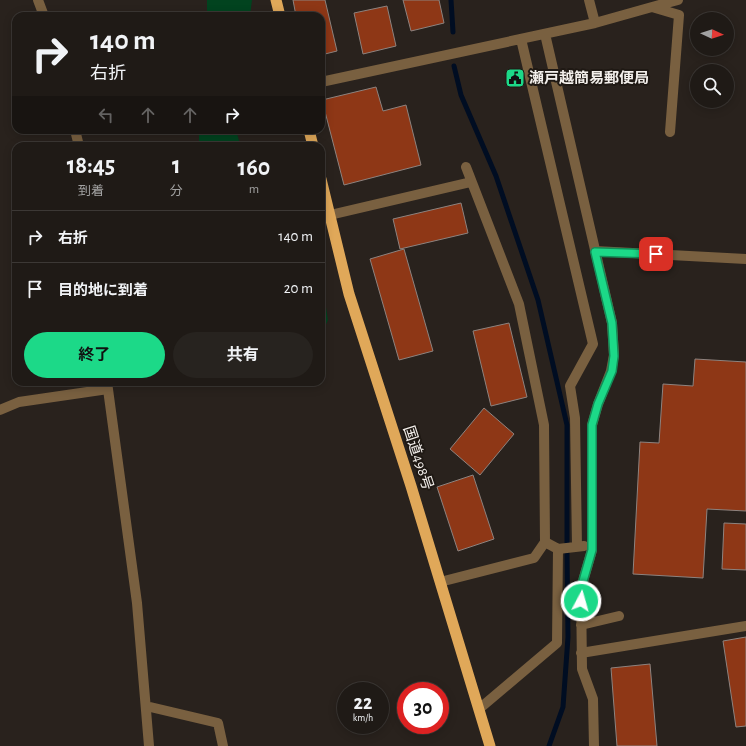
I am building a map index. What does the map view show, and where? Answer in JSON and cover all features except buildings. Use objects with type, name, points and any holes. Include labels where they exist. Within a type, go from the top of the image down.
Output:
[{"type":"highway","points":[[276,0],[279,12]]},
{"type":"highway","name":"国道498号","points":[[325,195],[349,294],[490,746]]},
{"type":"street","points":[[38,0],[42,12]]},
{"type":"street","points":[[589,0],[595,23]]},
{"type":"street","points":[[325,81],[595,23],[678,0]]},
{"type":"street","points":[[652,7],[679,15],[670,132]]},
{"type":"street","points":[[545,34],[612,323],[614,356],[612,371],[598,404],[592,425],[592,550],[581,588],[582,669],[593,699],[594,746]]},
{"type":"street","points":[[521,39],[593,344],[570,386],[575,418],[577,547]]},
{"type":"street","points":[[440,582],[534,558],[545,542],[544,425],[519,304],[466,167]]},
{"type":"street","points":[[330,215],[471,182]]},
{"type":"street","points":[[595,252],[746,259]]},
{"type":"street","points":[[0,410],[19,402],[103,386]]},
{"type":"street","points":[[108,386],[137,603],[149,746]]},
{"type":"street","points":[[545,542],[558,549],[592,545]]},
{"type":"street","points":[[479,709],[557,643],[558,549]]},
{"type":"street","points":[[581,625],[619,616]]},
{"type":"street","points":[[581,653],[746,626]]},
{"type":"street","points":[[146,706],[218,723],[223,746]]},
{"type":"green space","points":[[207,0],[252,0],[250,12],[207,12]]},
{"type":"green space","points":[[199,134],[237,134],[239,142],[199,142]]},
{"type":"green space","points":[[325,301],[328,320],[325,327]]},
{"type":"waterway","points":[[451,0],[453,32]]},
{"type":"waterway","points":[[454,66],[461,95],[496,176],[538,300],[567,425],[568,637],[563,707],[549,746]]},
{"type":"place","name":"瀬戸越簡易郵便局","points":[[515,78]]},
{"type":"route","points":[[581,601],[581,588],[592,550],[592,425],[598,404],[612,371],[614,356],[612,323],[595,252],[656,254]]}]
